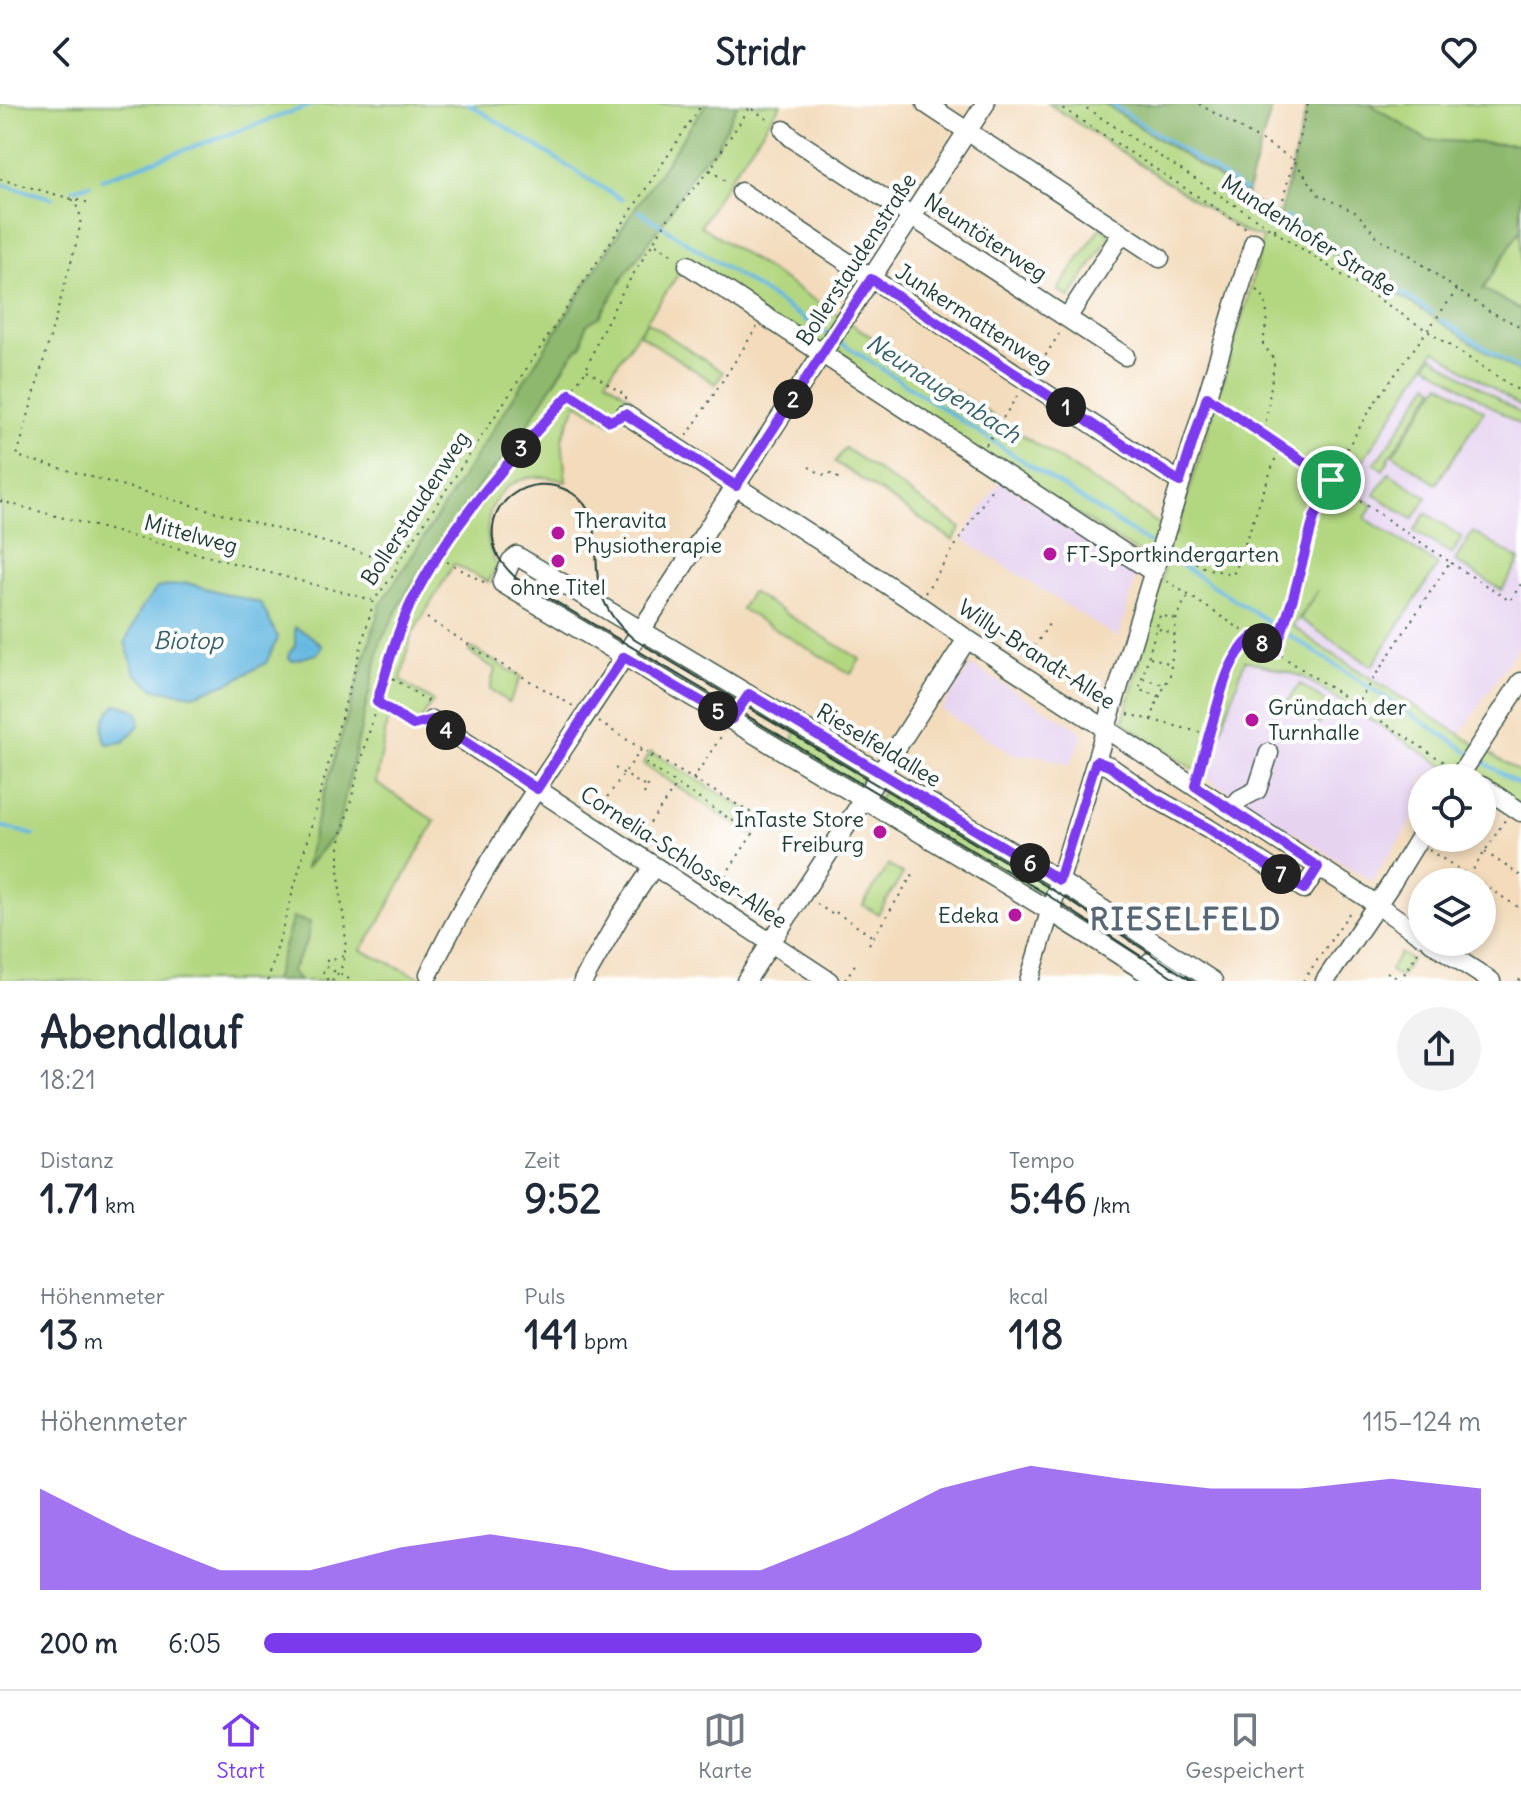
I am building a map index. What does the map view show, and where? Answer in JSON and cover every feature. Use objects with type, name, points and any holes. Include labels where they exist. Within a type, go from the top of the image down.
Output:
[{"type":"street","points":[[926,104],[1160,258]]},
{"type":"street","name":"Bollerstaudenstraße","points":[[429,974],[466,902],[537,789],[985,104]]},
{"type":"street","name":"Neuntöterweg","points":[[784,130],[912,218],[1125,356]]},
{"type":"street","name":"Junkermattenweg","points":[[741,192],[1180,482]]},
{"type":"street","points":[[1067,318],[1122,233]]},
{"type":"street","points":[[1029,981],[1242,281],[1252,236]]},
{"type":"street","points":[[688,265],[764,316],[830,343],[1003,473],[1158,558]]},
{"type":"street","name":"Willy-Brandt-Allee","points":[[625,414],[1018,672],[1108,719],[1195,786],[1408,926]]},
{"type":"street","name":"Rieselfeldallee","points":[[1159,981],[1055,895],[874,786],[732,719],[502,583],[511,561],[517,556],[874,786],[1055,895],[1213,981]]},
{"type":"street","points":[[746,981],[967,639]]},
{"type":"street","points":[[1469,764],[1477,748],[1515,705],[1521,682]]},
{"type":"street","name":"Cornelia-Schlosser-Allee","points":[[432,720],[829,981]]},
{"type":"street","points":[[1216,833],[1240,799],[1257,790],[1269,753]]},
{"type":"street","points":[[1096,761],[1109,766],[1153,797],[1304,889],[1318,867]]},
{"type":"street","points":[[1496,795],[1517,809]]},
{"type":"street","points":[[1325,981],[1369,899],[1408,851]]},
{"type":"street","points":[[583,981],[620,916],[654,866]]},
{"type":"street","points":[[1055,895],[1179,981]]},
{"type":"street","points":[[1055,895],[1192,981]]},
{"type":"street","points":[[1453,956],[1491,981]]},
{"type":"path","name":"Bollerstaudenweg","points":[[268,981],[374,600],[395,573],[397,564],[702,104]]},
{"type":"path","points":[[1056,104],[1240,225],[1252,236]]},
{"type":"path","name":"Mundenhofer Straße","points":[[1080,104],[1521,392]]},
{"type":"path","points":[[1199,104],[1293,159],[1319,195],[1357,213],[1380,240],[1407,253],[1489,311],[1521,327]]},
{"type":"path","points":[[1275,231],[1308,104]]},
{"type":"path","points":[[323,971],[330,981],[338,974],[344,956],[339,845],[385,673],[411,605],[463,518],[495,477],[570,394],[586,370],[624,289],[668,219],[710,170],[751,106],[784,130]]},
{"type":"path","points":[[710,170],[741,192]]},
{"type":"path","points":[[0,179],[90,203]]},
{"type":"path","points":[[72,199],[81,217],[76,244],[17,456],[397,564]]},
{"type":"path","points":[[654,243],[688,265]]},
{"type":"path","points":[[1242,281],[1263,295],[1267,305],[1263,344],[1274,364],[1264,436]]},
{"type":"path","points":[[1275,652],[1314,518],[1349,444],[1457,290]]},
{"type":"path","points":[[679,448],[764,316]]},
{"type":"path","points":[[986,445],[1067,318]]},
{"type":"path","points":[[570,394],[610,421],[625,414],[626,396],[586,370]]},
{"type":"path","points":[[1207,397],[1510,601],[1521,584]]},
{"type":"path","points":[[1229,421],[1236,409]]},
{"type":"path","points":[[1158,558],[1231,574],[1235,572],[1279,447]]},
{"type":"path","points":[[809,467],[823,475],[828,472],[843,481]]},
{"type":"path","points":[[917,604],[1003,473]]},
{"type":"path","name":"Mittelweg","points":[[0,501],[374,600]]},
{"type":"path","points":[[439,557],[488,585],[502,583]]},
{"type":"path","points":[[1158,558],[1189,596],[1446,764]]},
{"type":"path","points":[[1356,705],[1450,562]]},
{"type":"path","points":[[1152,720],[1172,664],[1176,620],[1189,596]]},
{"type":"path","points":[[1159,697],[1139,690],[1160,615],[1176,620]]},
{"type":"path","points":[[427,618],[762,819],[707,902]]},
{"type":"path","points":[[1018,672],[1049,624]]},
{"type":"path","points":[[1157,629],[1173,634]]},
{"type":"path","points":[[1195,786],[1227,673],[1241,647],[1252,637]]},
{"type":"path","points":[[1148,657],[1172,664]]},
{"type":"path","points":[[377,702],[413,725],[432,720],[430,702],[385,673]]},
{"type":"path","points":[[1143,678],[1166,686]]},
{"type":"path","points":[[693,779],[732,719]]},
{"type":"path","points":[[1108,719],[1152,720],[1209,734]]},
{"type":"path","points":[[588,823],[641,749]]},
{"type":"path","points":[[652,755],[646,764],[753,834]]},
{"type":"path","points":[[615,768],[647,788]]},
{"type":"path","points":[[644,794],[650,781]]},
{"type":"path","points":[[630,851],[677,785]]},
{"type":"path","points":[[1496,836],[1517,809]]},
{"type":"path","points":[[1438,852],[1459,868]]},
{"type":"path","points":[[1474,868],[1484,852],[1521,876]]},
{"type":"path","points":[[869,944],[913,874]]},
{"type":"path","points":[[1496,893],[1521,909]]},
{"type":"path","points":[[802,895],[832,914],[834,911],[873,937]]},
{"type":"path","points":[[1303,981],[1369,899]]},
{"type":"path","points":[[326,961],[344,956]]},
{"type":"path","points":[[1387,972],[1400,980],[1415,956]]},
{"type":"path","points":[[844,981],[856,963]]},
{"type":"path","points":[[326,967],[353,981]]},
{"type":"shaded area","points":[[1435,350],[1521,407],[1521,642],[1461,734],[1293,626],[1373,505],[1346,487]]},
{"type":"shaded area","name":"FT-Sportkindergarten","points":[[1000,481],[1138,570],[1118,638],[962,539]]},
{"type":"shaded area","points":[[1245,660],[1301,676],[1441,764],[1408,764],[1408,827],[1373,879],[1368,879],[1205,777]]},
{"type":"shaded area","points":[[971,665],[1075,727],[1083,736],[1070,765],[1036,755],[1014,755],[941,710]]},
{"type":"green space","points":[[0,104],[781,104],[725,185],[701,226],[1176,535],[1263,238],[1243,232],[1049,104],[1104,104],[1521,374],[1521,407],[1435,350],[1346,486],[1373,505],[1365,518],[1438,565],[1372,666],[1300,619],[1318,590],[1293,626],[1521,773],[1521,808],[1496,789],[1496,764],[1441,764],[1301,676],[1245,660],[1205,777],[1123,722],[1164,571],[684,266],[606,380],[629,396],[610,423],[577,403],[562,438],[566,482],[544,477],[526,479],[510,485],[498,496],[490,511],[487,528],[489,547],[497,567],[488,582],[454,564],[411,636],[401,681],[433,701],[415,729],[389,713],[376,783],[435,821],[361,950],[428,981],[300,981],[291,972],[307,941],[293,918],[274,981],[0,981]]},
{"type":"green space","points":[[706,104],[738,104],[715,149],[696,167],[666,218],[626,273],[600,316],[586,325],[582,345],[572,355],[515,444],[481,483],[408,590],[381,641],[337,831],[305,869],[319,810],[381,604],[631,214]]},
{"type":"green space","points":[[1104,104],[1273,104],[1246,195]]},
{"type":"green space","points":[[1308,104],[1370,104],[1427,140],[1521,145],[1521,229],[1483,289],[1521,310],[1521,374],[1279,217]]},
{"type":"green space","points":[[1370,104],[1521,104],[1521,145],[1427,140]]},
{"type":"green space","points":[[1101,227],[1110,236],[1070,298],[1058,290]]},
{"type":"green space","points":[[1521,229],[1521,310],[1483,289]]},
{"type":"green space","points":[[647,322],[723,372],[716,384],[639,334]]},
{"type":"green space","points":[[1433,356],[1521,414],[1521,426],[1427,364]]},
{"type":"green space","points":[[1429,383],[1435,388],[1383,470],[1374,463]]},
{"type":"green space","points":[[1441,383],[1484,411],[1436,484],[1393,454]]},
{"type":"green space","points":[[845,448],[961,528],[953,540],[835,462]]},
{"type":"green space","points":[[1389,473],[1427,497],[1413,519],[1375,495]]},
{"type":"green space","points":[[1426,513],[1462,537],[1452,554],[1414,531]]},
{"type":"green space","points":[[1473,532],[1520,560],[1502,590],[1455,561]]},
{"type":"green space","points":[[751,592],[860,659],[851,674],[741,609]]},
{"type":"green space","points":[[472,648],[521,677],[509,703],[490,689],[495,669],[469,652]]},
{"type":"green space","points":[[1300,684],[1332,706],[1319,724],[1287,702]]},
{"type":"green space","points":[[750,699],[870,771],[857,790],[738,719],[741,714],[791,743],[796,733],[747,705]]},
{"type":"green space","points":[[651,752],[763,819],[753,836],[643,764]]},
{"type":"green space","points":[[889,782],[1048,877],[1041,900],[876,802]]},
{"type":"green space","points":[[888,865],[903,874],[878,914],[863,905]]},
{"type":"green space","points":[[293,918],[310,922],[307,941],[291,971],[300,981],[274,981]]},
{"type":"green space","points":[[1400,953],[1411,960],[1400,977],[1390,971]]},
{"type":"water","name":"Biotop","points":[[187,583],[261,603],[278,638],[266,663],[233,681],[194,695],[155,689],[135,673],[125,642],[141,609],[157,588]]},
{"type":"water","points":[[295,627],[322,646],[317,654],[292,661],[289,658],[295,646]]},
{"type":"water","points":[[117,704],[136,710],[139,725],[124,742],[107,744],[104,722]]},
{"type":"waterway","points":[[102,179],[314,104]]},
{"type":"waterway","name":"Neunaugenbach","points":[[469,104],[622,200]]},
{"type":"waterway","points":[[1111,104],[1245,191]]},
{"type":"waterway","points":[[0,184],[52,198]]},
{"type":"waterway","points":[[73,189],[90,184]]},
{"type":"waterway","name":"Neunaugenbach","points":[[639,211],[829,335]]},
{"type":"waterway","points":[[1285,217],[1432,313]]},
{"type":"waterway","points":[[1442,320],[1521,371]]},
{"type":"waterway","name":"Neunaugenbach","points":[[836,339],[1149,543]]},
{"type":"waterway","name":"Neunaugenbach","points":[[1169,557],[1469,752]]},
{"type":"waterway","name":"Neunaugenbach","points":[[1479,759],[1521,786]]},
{"type":"waterway","points":[[0,826],[34,835]]},
{"type":"tram line","points":[[1179,981],[1046,894],[516,578],[499,558],[493,537],[494,521],[501,507],[524,488],[539,485],[556,486],[572,493],[583,502],[593,524],[603,598],[614,618],[635,640],[1056,892],[1192,981]]},
{"type":"place","name":"Theravita Physiotherapie","points":[[558,533]]},
{"type":"place","name":"FT-Sportkindergarten","points":[[1050,554]]},
{"type":"place","name":"ohne Titel","points":[[558,561]]},
{"type":"place","name":"Gründach der Turnhalle","points":[[1252,720]]},
{"type":"place","name":"InTaste Store Freiburg","points":[[880,832]]},
{"type":"place","name":"Edeka","points":[[1015,915]]},
{"type":"district","name":"RIESELFELD","points":[[1186,919]]},
{"type":"route","points":[[871,279],[1180,482],[1207,397],[1331,480],[1314,518],[1275,652],[1252,637],[1234,658],[1221,690],[1195,786],[1318,867],[1304,889],[1153,797],[1109,766],[1096,761],[1059,880],[749,694],[732,719],[624,657],[537,789],[432,720],[413,725],[377,702],[400,630],[424,580],[463,518],[495,477],[570,394],[610,421],[625,414],[736,486],[871,279]]}]
